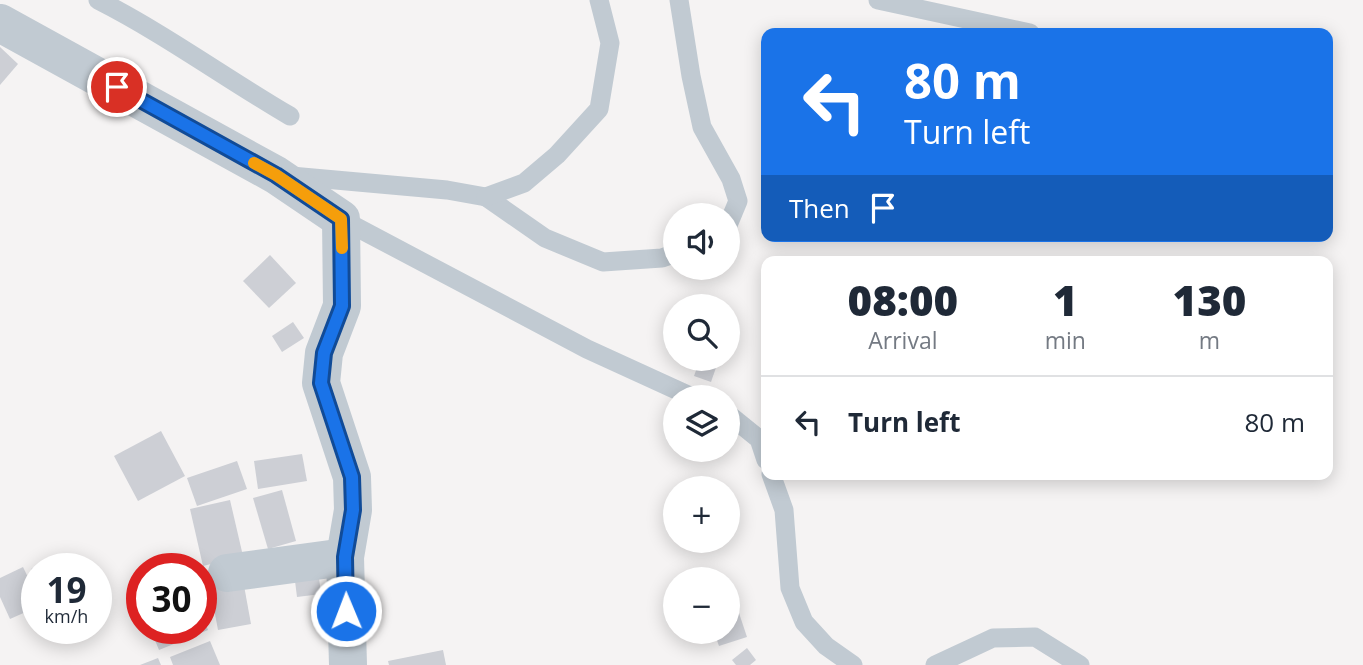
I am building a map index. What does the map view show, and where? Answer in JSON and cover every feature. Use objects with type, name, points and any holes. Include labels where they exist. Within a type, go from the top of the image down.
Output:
[{"type":"street","points":[[0,23],[276,175],[341,219],[342,306],[324,353],[321,383],[352,477],[353,510],[345,557],[348,665]]},
{"type":"street","points":[[228,573],[345,557]]},
{"type":"lane","points":[[98,0],[193,53],[227,79],[290,116]]},
{"type":"lane","points":[[486,197],[524,183],[557,155],[599,109],[610,43],[599,0]]},
{"type":"lane","points":[[679,0],[702,127],[731,179],[737,203]]},
{"type":"lane","points":[[878,0],[1007,28]]},
{"type":"lane","points":[[276,175],[447,190],[486,197],[545,238],[603,262],[663,258]]},
{"type":"lane","points":[[341,219],[587,349],[666,385]]},
{"type":"lane","points":[[740,424],[759,439],[761,445]]},
{"type":"lane","points":[[773,480],[784,510],[790,589],[804,622],[826,646],[853,665]]},
{"type":"lane","points":[[935,665],[993,638],[1035,637],[1080,665]]},
{"type":"building","points":[[0,47],[18,64],[0,85]]},
{"type":"building","points":[[270,255],[296,283],[269,308],[243,281]]},
{"type":"building","points":[[293,322],[304,338],[282,352],[272,336]]},
{"type":"building","points":[[696,371],[715,371],[711,382],[694,376]]},
{"type":"building","points":[[161,431],[185,476],[138,501],[114,456]]},
{"type":"building","points":[[302,454],[307,481],[258,489],[254,461]]},
{"type":"building","points":[[237,461],[247,489],[197,506],[187,478]]},
{"type":"building","points":[[282,490],[296,541],[268,549],[253,498]]},
{"type":"building","points":[[230,500],[243,556],[217,562],[217,553],[200,553],[190,509]]},
{"type":"building","points":[[21,568],[21,614],[10,619],[0,597],[0,578]]},
{"type":"building","points":[[318,570],[321,594],[297,597],[294,573]]},
{"type":"building","points":[[243,580],[251,624],[218,630],[217,586]]},
{"type":"building","points":[[334,595],[336,615],[316,617],[314,597]]},
{"type":"building","points":[[740,616],[747,637],[740,639]]},
{"type":"building","points":[[157,644],[174,644],[159,650]]},
{"type":"building","points":[[202,644],[211,644],[220,665],[173,665],[170,657]]},
{"type":"building","points":[[747,648],[756,660],[750,665],[736,665],[732,660]]},
{"type":"building","points":[[443,650],[446,665],[389,665],[388,661]]},
{"type":"building","points":[[158,658],[161,665],[140,665]]},
{"type":"slow traffic","points":[[254,163],[341,219],[342,248]]},
{"type":"route","points":[[117,87],[276,175],[341,219],[342,306],[324,353],[321,383],[352,477],[353,510],[345,557],[346,611]]}]
